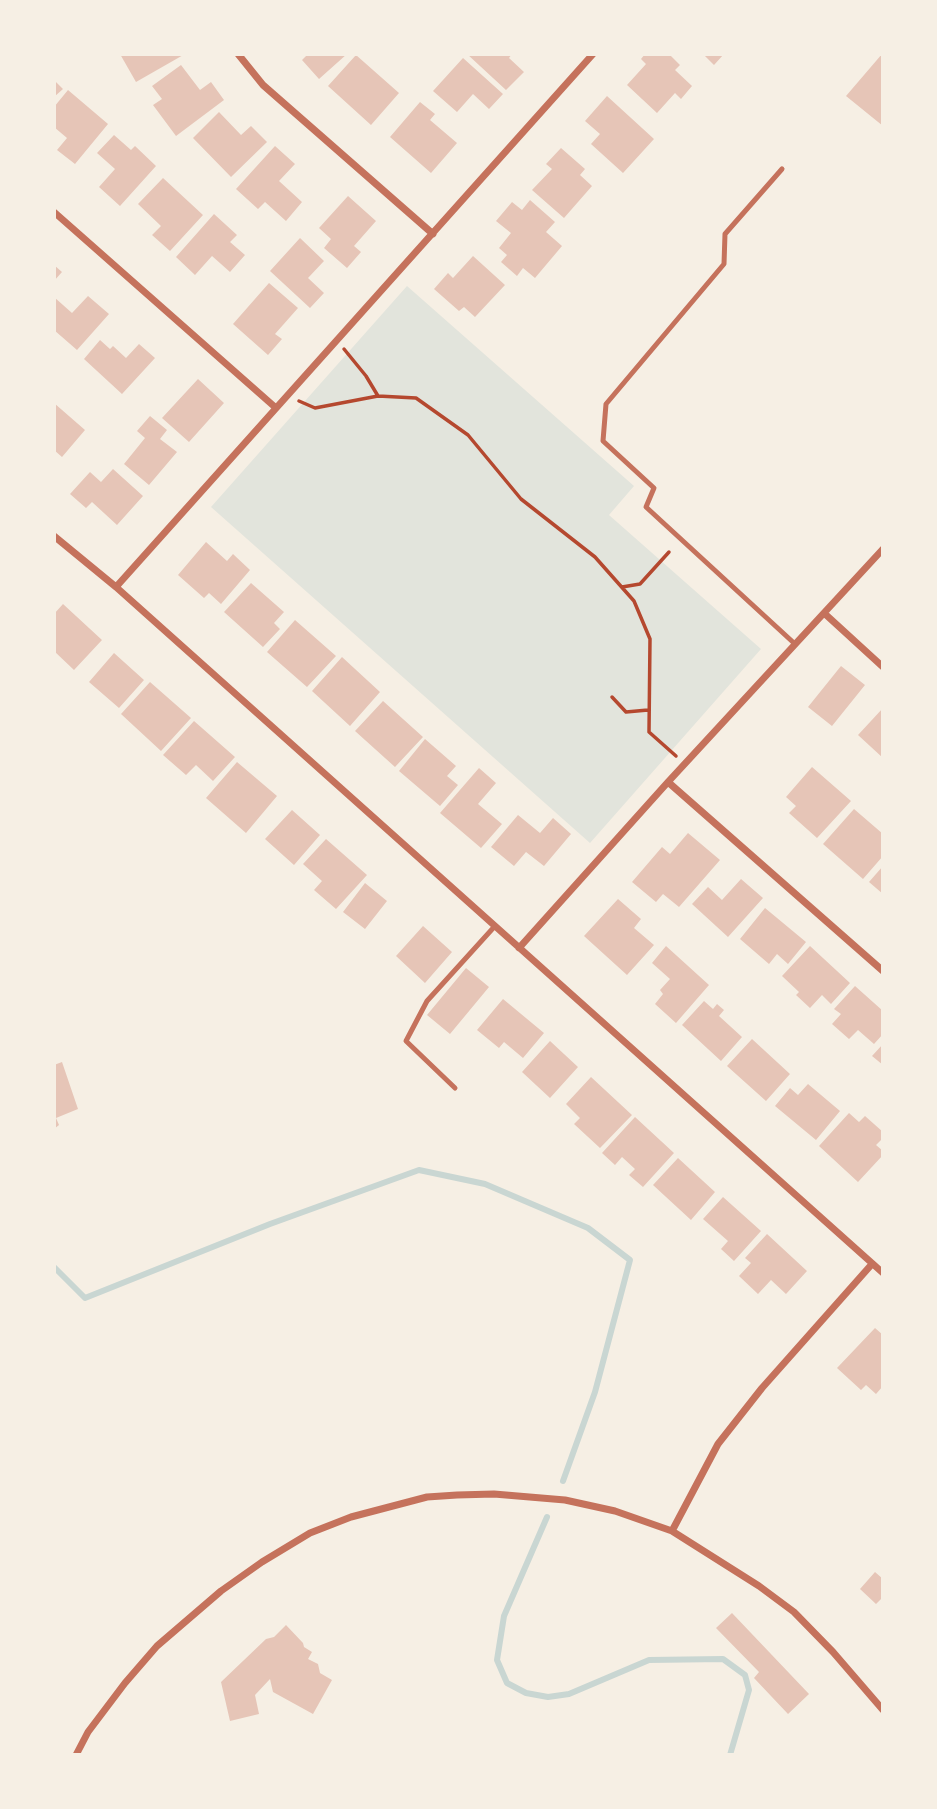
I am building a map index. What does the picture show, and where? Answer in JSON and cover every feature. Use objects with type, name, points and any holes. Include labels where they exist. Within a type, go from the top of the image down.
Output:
[{"type":"street","points":[[238,54],[263,85],[433,233]]},
{"type":"street","points":[[116,587],[593,54]]},
{"type":"street","points":[[54,212],[276,408]]},
{"type":"street","points":[[54,536],[116,587],[883,1273]]},
{"type":"street","points":[[519,948],[883,549]]},
{"type":"street","points":[[824,613],[883,667]]},
{"type":"street","points":[[668,782],[883,971]]},
{"type":"street","points":[[672,1531],[718,1444],[762,1388],[872,1264]]},
{"type":"street","points":[[76,1755],[88,1732],[157,1646],[221,1591],[310,1532],[351,1517],[427,1497],[494,1494],[565,1500],[615,1511],[672,1531],[759,1586],[794,1612],[833,1651],[883,1710]]},
{"type":"lane","points":[[782,169],[725,234],[724,264],[606,404],[603,441],[654,488],[646,507],[795,644]]},
{"type":"lane","points":[[456,1088],[406,1041],[427,1001],[495,926]]},
{"type":"path","points":[[337,340],[366,376],[378,396]]},
{"type":"path","points":[[287,396],[314,408],[378,396],[416,398],[468,435],[521,499],[595,557],[634,601],[650,639],[649,732],[685,763]]},
{"type":"path","points":[[621,587],[640,584],[669,552]]},
{"type":"path","points":[[611,697],[626,712],[649,710]]},
{"type":"shaded area","points":[[407,286],[634,486],[609,515],[761,649],[590,843],[211,507]]},
{"type":"building","points":[[120,54],[185,54],[136,82]]},
{"type":"building","points":[[308,54],[347,54],[319,79],[302,60]]},
{"type":"building","points":[[467,54],[512,54],[509,58],[524,72],[506,90]]},
{"type":"building","points":[[645,54],[669,54],[680,65],[675,70],[692,86],[681,99],[675,93],[657,113],[627,85],[646,64],[641,59]]},
{"type":"building","points":[[703,54],[724,54],[714,65]]},
{"type":"building","points":[[883,54],[883,126],[846,96]]},
{"type":"building","points":[[356,55],[399,93],[371,125],[328,86]]},
{"type":"building","points":[[463,58],[503,94],[489,109],[473,94],[457,112],[433,91]]},
{"type":"building","points":[[181,65],[200,90],[211,82],[224,100],[176,136],[153,105],[162,99],[152,86]]},
{"type":"building","points":[[54,80],[63,89],[54,97]]},
{"type":"building","points":[[68,90],[108,124],[75,164],[57,150],[67,138],[54,127],[54,107]]},
{"type":"building","points":[[607,96],[654,139],[623,173],[591,144],[600,134],[585,121]]},
{"type":"building","points":[[420,102],[435,114],[430,120],[457,143],[431,173],[390,137]]},
{"type":"building","points":[[219,112],[241,135],[251,126],[267,142],[231,177],[193,138]]},
{"type":"building","points":[[114,135],[131,150],[135,146],[156,166],[120,206],[99,187],[115,169],[97,153]]},
{"type":"building","points":[[275,146],[295,164],[279,181],[302,202],[286,221],[265,202],[258,209],[236,189]]},
{"type":"building","points":[[561,148],[585,169],[580,175],[592,186],[564,218],[532,190],[552,169],[546,164]]},
{"type":"building","points":[[163,178],[203,215],[170,251],[152,235],[161,226],[138,204]]},
{"type":"building","points":[[348,196],[376,221],[354,246],[361,252],[347,268],[324,248],[331,239],[319,228]]},
{"type":"building","points":[[530,200],[555,222],[546,232],[562,246],[535,278],[523,268],[517,276],[501,262],[507,255],[499,248],[511,233],[496,221],[512,202],[522,210]]},
{"type":"building","points":[[214,214],[237,235],[230,242],[245,255],[230,272],[212,256],[195,275],[176,257]]},
{"type":"building","points":[[300,238],[324,261],[308,278],[324,293],[310,308],[270,271]]},
{"type":"building","points":[[473,256],[505,285],[475,317],[464,307],[459,311],[434,289],[448,273],[453,278]]},
{"type":"building","points":[[54,265],[62,272],[54,281]]},
{"type":"building","points":[[269,283],[298,308],[275,334],[282,339],[268,355],[233,324]]},
{"type":"building","points":[[88,296],[109,314],[77,350],[54,330],[54,297],[72,313]]},
{"type":"building","points":[[100,340],[110,349],[113,346],[126,358],[139,344],[155,358],[122,394],[84,359]]},
{"type":"building","points":[[198,379],[224,403],[189,442],[162,418]]},
{"type":"building","points":[[54,403],[85,430],[62,457],[54,450]]},
{"type":"building","points":[[150,416],[167,430],[160,439],[177,452],[149,485],[124,464],[145,438],[137,431]]},
{"type":"building","points":[[113,469],[143,496],[117,525],[92,502],[86,508],[70,494],[90,472],[101,482]]},
{"type":"building","points":[[206,542],[227,561],[233,554],[250,570],[221,604],[209,593],[204,598],[178,575]]},
{"type":"building","points":[[251,583],[284,612],[274,623],[280,629],[263,647],[224,612]]},
{"type":"building","points":[[63,604],[102,640],[74,670],[54,651],[54,614]]},
{"type":"building","points":[[295,620],[336,656],[307,687],[267,652]]},
{"type":"building","points":[[114,653],[144,680],[119,708],[89,682]]},
{"type":"building","points":[[342,657],[380,692],[350,726],[312,691]]},
{"type":"building","points":[[841,666],[865,685],[832,726],[808,707]]},
{"type":"building","points":[[150,682],[191,718],[161,751],[121,714]]},
{"type":"building","points":[[383,701],[423,737],[395,767],[355,731]]},
{"type":"building","points":[[883,708],[883,758],[858,735]]},
{"type":"building","points":[[194,721],[235,757],[213,781],[196,765],[186,775],[163,755]]},
{"type":"building","points":[[425,739],[456,766],[447,776],[458,785],[440,806],[399,771]]},
{"type":"building","points":[[237,762],[277,796],[246,833],[206,798]]},
{"type":"building","points":[[812,767],[851,801],[817,838],[789,813],[796,806],[786,797]]},
{"type":"building","points":[[479,768],[496,783],[478,804],[502,824],[481,848],[440,813]]},
{"type":"building","points":[[854,809],[883,834],[883,856],[863,879],[823,844]]},
{"type":"building","points":[[292,810],[320,835],[294,865],[265,839]]},
{"type":"building","points":[[518,815],[540,833],[553,818],[571,834],[544,866],[526,852],[514,866],[491,847]]},
{"type":"building","points":[[688,833],[720,860],[679,907],[663,894],[656,902],[632,882],[662,847],[670,854]]},
{"type":"building","points":[[326,839],[367,875],[336,909],[314,890],[322,881],[303,864]]},
{"type":"building","points":[[883,866],[883,894],[869,882]]},
{"type":"building","points":[[741,879],[763,898],[728,937],[692,904],[708,887],[722,900]]},
{"type":"building","points":[[365,883],[387,901],[365,929],[343,912]]},
{"type":"building","points":[[618,899],[641,919],[634,928],[654,945],[627,975],[584,936]]},
{"type":"building","points":[[765,908],[806,942],[788,964],[777,954],[769,964],[740,939]]},
{"type":"building","points":[[423,926],[452,952],[425,983],[396,956]]},
{"type":"building","points":[[666,946],[709,985],[676,1023],[655,1004],[663,994],[660,990],[670,979],[652,963]]},
{"type":"building","points":[[810,946],[850,983],[831,1004],[822,995],[810,1008],[796,995],[799,992],[782,976]]},
{"type":"building","points":[[466,968],[489,987],[450,1034],[427,1015]]},
{"type":"building","points":[[855,986],[883,1011],[883,1034],[874,1044],[858,1030],[849,1039],[832,1024],[841,1014],[834,1009]]},
{"type":"building","points":[[503,999],[544,1033],[523,1058],[504,1042],[499,1048],[477,1030]]},
{"type":"building","points":[[704,1001],[713,1009],[717,1004],[724,1010],[719,1016],[742,1037],[721,1061],[682,1025]]},
{"type":"building","points":[[752,1039],[790,1074],[766,1101],[727,1066]]},
{"type":"building","points":[[550,1041],[578,1067],[550,1098],[522,1072]]},
{"type":"building","points":[[883,1044],[883,1065],[872,1056]]},
{"type":"building","points":[[62,1062],[78,1109],[56,1118],[59,1125],[54,1129],[54,1065]]},
{"type":"building","points":[[591,1077],[632,1115],[600,1148],[574,1124],[580,1118],[566,1104]]},
{"type":"building","points":[[808,1084],[840,1111],[816,1140],[775,1106],[790,1088],[798,1095]]},
{"type":"building","points":[[849,1113],[859,1122],[865,1116],[883,1132],[883,1138],[876,1145],[883,1151],[883,1155],[858,1182],[819,1146]]},
{"type":"building","points":[[635,1117],[674,1153],[643,1187],[629,1175],[635,1169],[622,1157],[615,1165],[602,1153]]},
{"type":"building","points":[[678,1158],[715,1192],[691,1220],[653,1185]]},
{"type":"building","points":[[723,1197],[761,1231],[734,1261],[721,1249],[728,1241],[703,1219]]},
{"type":"building","points":[[767,1234],[807,1271],[786,1294],[771,1280],[758,1294],[739,1276],[751,1263],[745,1258]]},
{"type":"building","points":[[875,1328],[883,1335],[883,1386],[876,1394],[866,1385],[861,1390],[837,1368]]},
{"type":"building","points":[[875,1572],[883,1579],[883,1597],[876,1604],[860,1589]]},
{"type":"building","points":[[732,1613],[809,1694],[788,1714],[754,1678],[759,1672],[716,1628]]},
{"type":"building","points":[[286,1625],[304,1647],[312,1652],[308,1659],[318,1664],[320,1673],[332,1680],[313,1714],[273,1692],[270,1679],[255,1695],[259,1714],[230,1721],[221,1682],[266,1639],[274,1637]]},
{"type":"waterway","points":[[54,1267],[85,1298],[270,1224],[419,1170],[485,1184],[588,1228],[630,1260],[595,1392],[563,1481]]},
{"type":"waterway","points":[[547,1517],[504,1616],[497,1660],[507,1683],[526,1693],[548,1697],[569,1694],[649,1660],[723,1659],[745,1675],[749,1690],[730,1755]]}]
